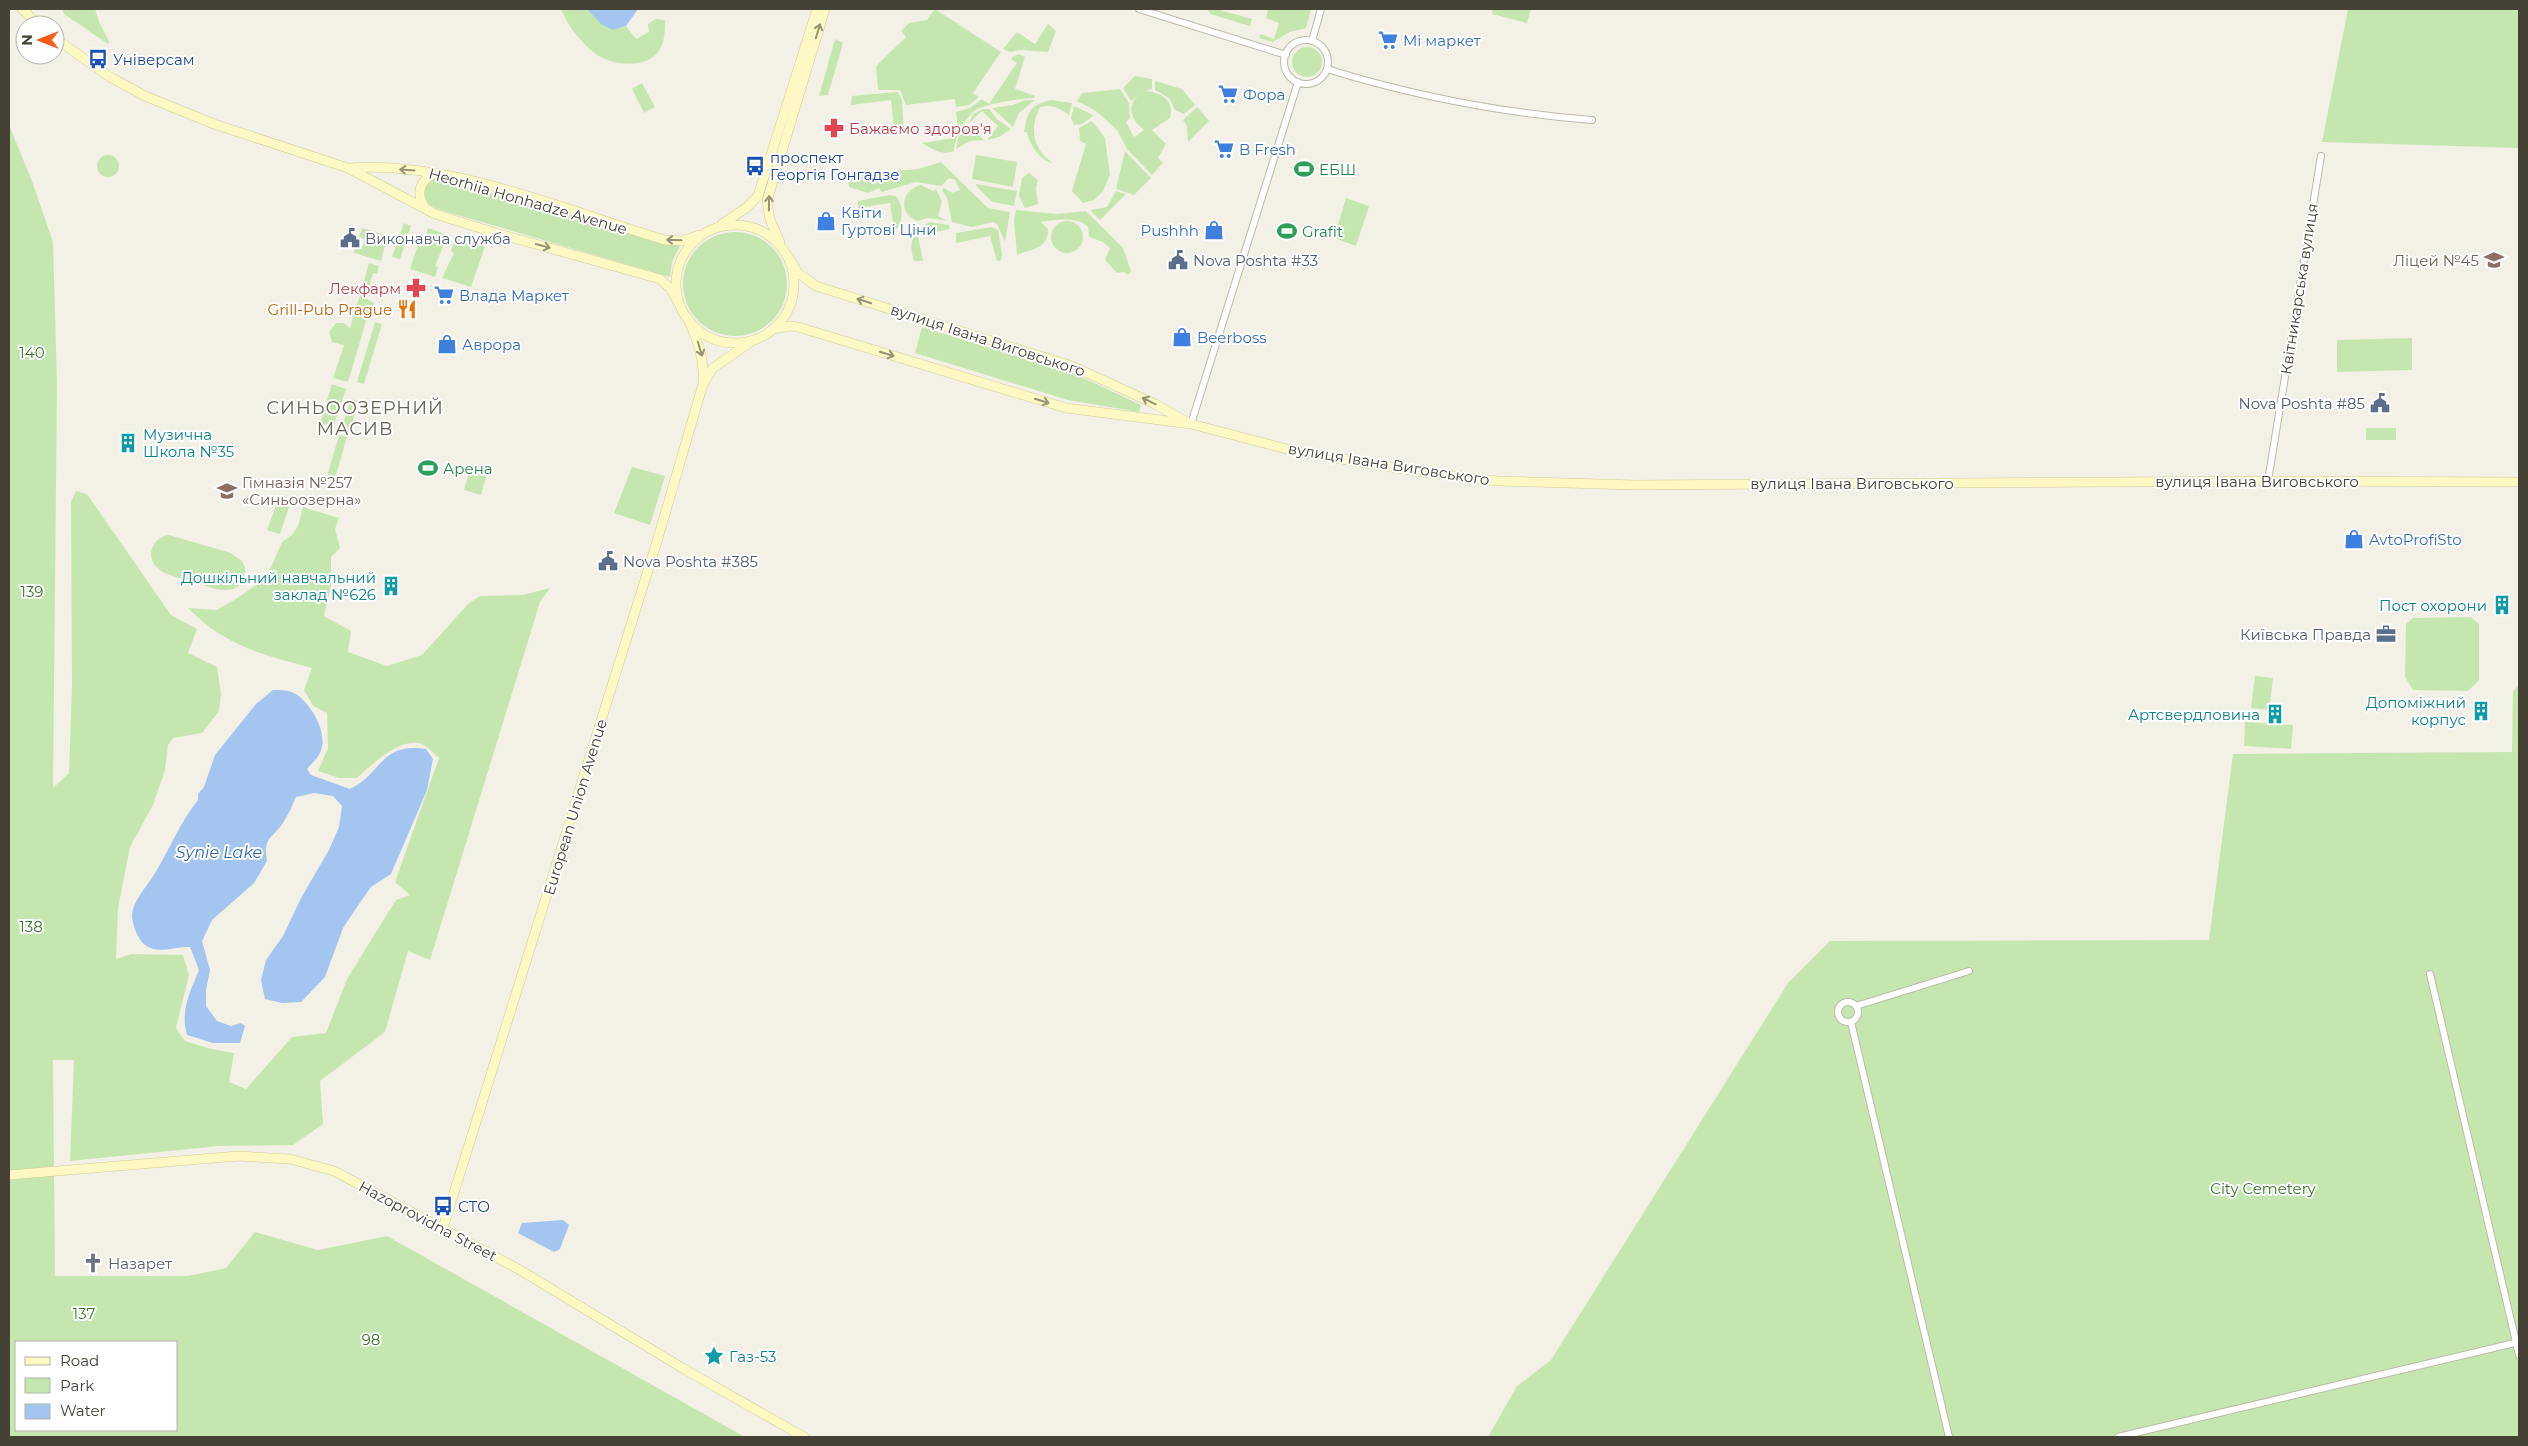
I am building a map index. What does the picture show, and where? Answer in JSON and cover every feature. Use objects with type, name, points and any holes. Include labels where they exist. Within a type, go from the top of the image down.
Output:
[{"type":"main road","points":[[816,9],[758,196],[746,208],[718,227],[706,232],[688,248],[682,259],[676,283],[681,307],[686,317],[702,332],[716,339],[732,342],[753,340],[773,329],[787,312],[793,297],[794,280],[789,258],[770,220],[767,201],[825,9]]},
{"type":"main road","name":"Heorhiia Honhadze Avenue","points":[[65,45],[110,77],[145,96],[214,124],[348,168],[426,209],[496,234],[660,279],[670,288],[681,307]]},
{"type":"main road","name":"Heorhiia Honhadze Avenue","points":[[348,168],[368,167],[435,173],[514,194],[665,240],[682,241],[706,232]]},
{"type":"main road","points":[[426,209],[420,202],[420,186],[427,177],[435,173]]},
{"type":"main road","points":[[718,227],[742,225],[754,227],[770,236],[783,249]]},
{"type":"main road","name":"вулиця Івана Виговського","points":[[789,258],[802,277],[816,286],[1072,366],[1146,399],[1191,424]]},
{"type":"main road","name":"European Union Avenue","points":[[443,1228],[653,555],[703,384],[704,366],[701,351],[686,317]]},
{"type":"main road","name":"вулиця Івана Виговського","points":[[773,329],[790,326],[798,327],[1066,408],[1191,424],[1298,452],[1428,473],[1498,481],[1645,485],[2268,481],[2519,482]]},
{"type":"main road","name":"European Union Avenue","points":[[703,384],[713,368],[753,340]]},
{"type":"main road","name":"Hazoprovidna Street","points":[[9,1175],[238,1156],[290,1159],[334,1171],[520,1270],[684,1369],[804,1437]]},
{"type":"street","points":[[1139,9],[1286,55]]},
{"type":"street","points":[[1312,41],[1321,9]]},
{"type":"street","points":[[1312,41],[1322,46],[1327,52],[1327,69],[1323,76],[1315,82],[1298,82],[1287,73],[1285,65],[1286,55],[1296,42],[1312,41]]},
{"type":"street","points":[[1327,69],[1406,91],[1485,108],[1592,120]]},
{"type":"street","points":[[1191,424],[1298,82]]},
{"type":"street","name":"Квітникарська вулиця","points":[[2268,481],[2321,156]]},
{"type":"street","points":[[1851,1022],[1841,1020],[1838,1010],[1842,1004],[1848,1002],[1856,1006],[1969,971]]},
{"type":"street","points":[[2430,974],[2518,1342],[2519,1355]]},
{"type":"street","points":[[1851,1022],[1858,1016],[1856,1006]]},
{"type":"street","points":[[1851,1022],[1949,1437]]},
{"type":"street","points":[[2118,1437],[2518,1342]]},
{"type":"green space","points":[[62,9],[95,9],[109,41],[108,44],[64,14]]},
{"type":"green space","points":[[561,9],[587,9],[613,30],[626,26],[636,39],[649,32],[648,24],[656,19],[665,20],[661,47],[656,55],[639,63],[619,63],[600,57],[583,43],[574,32]]},
{"type":"green space","points":[[935,9],[1001,52],[973,93],[979,97],[969,105],[956,107],[955,99],[906,105],[900,90],[878,90],[876,66],[906,37],[901,31],[909,23],[927,20]]},
{"type":"green space","points":[[1208,9],[1223,9],[1223,11],[1252,19],[1250,26],[1210,14]]},
{"type":"green space","points":[[1268,9],[1311,9],[1306,28],[1290,32],[1273,42],[1259,38],[1261,34],[1274,39],[1279,23],[1266,18]]},
{"type":"green space","points":[[1493,9],[1531,9],[1527,23],[1492,14]]},
{"type":"green space","points":[[2348,9],[2519,9],[2519,148],[2322,142]]},
{"type":"green space","points":[[1048,24],[1056,31],[1048,52],[1020,50],[1010,52],[1003,49],[1017,32],[1035,44]]},
{"type":"green space","points":[[835,39],[843,43],[828,95],[819,96]]},
{"type":"green space","points":[[1307,47],[1313,48],[1321,56],[1321,68],[1313,76],[1307,77],[1301,76],[1293,68],[1292,62],[1293,56],[1301,48]]},
{"type":"green space","points":[[1019,54],[1025,57],[1015,89],[1035,96],[1034,98],[1013,100],[976,110],[968,117],[961,128],[954,151],[941,152],[922,143],[954,138],[953,133],[958,129],[956,112],[970,108],[982,99],[989,104],[1017,63],[1011,59],[1012,57]]},
{"type":"green space","points":[[1135,76],[1152,79],[1152,89],[1145,91],[1161,95],[1169,102],[1170,106],[1170,118],[1152,130],[1166,144],[1158,158],[1163,163],[1152,175],[1127,149],[1117,130],[1096,111],[1077,101],[1082,93],[1120,89],[1129,103],[1130,118],[1126,122],[1134,137],[1144,130],[1135,121],[1131,111],[1133,101],[1142,92],[1131,101],[1123,88]]},
{"type":"green space","points":[[1155,81],[1182,89],[1195,105],[1184,114],[1175,110],[1169,98],[1155,90]]},
{"type":"green space","points":[[642,83],[655,107],[644,113],[632,89]]},
{"type":"green space","points":[[897,92],[902,99],[904,135],[889,135],[889,128],[894,127],[891,100],[851,105],[852,96]]},
{"type":"green space","points":[[1025,100],[1035,100],[1019,113],[1013,127],[992,108],[1013,105]]},
{"type":"green space","points":[[1051,100],[1072,103],[1069,115],[1052,106],[1048,106],[1040,107],[1037,115],[1034,131],[1037,145],[1046,158],[1053,163],[1048,162],[1040,155],[1030,142],[1027,132],[1024,132],[1028,114],[1031,110],[1038,104]]},
{"type":"green space","points":[[1074,106],[1093,115],[1092,117],[1082,124],[1074,125],[1071,118]]},
{"type":"green space","points":[[1197,107],[1209,121],[1188,142],[1187,126],[1183,120]]},
{"type":"green space","points":[[983,109],[989,109],[998,120],[1011,129],[999,137],[987,140],[998,126],[982,111],[969,123],[973,114]]},
{"type":"green space","points":[[1092,121],[1105,138],[1110,175],[1103,191],[1094,200],[1083,203],[1072,191],[1086,144],[1080,141],[1079,128]]},
{"type":"green space","points":[[9,125],[32,181],[53,242],[57,384],[53,788],[69,773],[72,685],[71,502],[76,491],[87,494],[171,615],[197,629],[188,653],[217,667],[221,694],[219,711],[202,733],[173,738],[168,745],[165,770],[153,805],[130,847],[118,908],[116,959],[131,954],[183,955],[189,975],[176,1028],[185,1041],[211,1049],[234,1053],[229,1082],[246,1089],[292,1037],[326,1033],[347,979],[396,900],[410,895],[395,882],[439,758],[424,745],[416,743],[397,747],[388,752],[357,778],[339,778],[318,771],[328,748],[327,713],[313,706],[304,690],[312,668],[261,653],[231,640],[216,632],[188,608],[217,610],[259,583],[271,567],[282,542],[292,535],[298,526],[303,507],[339,518],[335,529],[340,548],[331,557],[331,586],[324,616],[351,631],[348,652],[387,666],[422,655],[468,604],[480,596],[523,595],[550,588],[540,602],[430,960],[408,951],[385,1032],[320,1081],[323,1124],[293,1145],[219,1146],[70,1161],[74,1060],[53,1060],[55,1276],[188,1276],[226,1268],[255,1232],[318,1250],[387,1236],[745,1437],[9,1437]]},
{"type":"green space","points":[[968,125],[984,140],[970,141],[956,149],[958,138]]},
{"type":"green space","points":[[1125,151],[1151,178],[1134,195],[1116,189]]},
{"type":"green space","points":[[108,155],[116,158],[119,166],[116,174],[108,177],[100,174],[97,166],[100,158]]},
{"type":"green space","points":[[976,155],[1017,162],[1013,187],[972,179]]},
{"type":"green space","points":[[941,162],[988,208],[1010,212],[1005,242],[997,224],[993,222],[972,227],[952,222],[947,198],[942,190],[944,188],[952,193],[960,190],[955,180],[949,178],[941,186],[916,182],[882,192],[879,188],[868,193],[849,187],[847,175],[918,169]]},
{"type":"green space","points":[[1029,173],[1038,180],[1036,188],[1038,204],[1025,208],[1019,196],[1022,178]]},
{"type":"green space","points":[[434,177],[680,246],[672,262],[670,277],[437,209],[425,202],[423,194],[426,185]]},
{"type":"green space","points":[[976,184],[1017,191],[1014,206],[992,202]]},
{"type":"green space","points":[[921,185],[933,191],[936,189],[942,201],[938,216],[948,221],[928,218],[918,221],[907,214],[904,203],[906,197],[914,188]]},
{"type":"green space","points":[[1116,191],[1126,194],[1100,220],[1090,210],[1107,207]]},
{"type":"green space","points":[[890,195],[896,196],[901,208],[901,221],[897,229],[894,228],[890,203],[858,208],[858,201]]},
{"type":"green space","points":[[1346,198],[1369,206],[1356,246],[1334,238]]},
{"type":"green space","points":[[1016,210],[1058,214],[1086,211],[1123,248],[1131,271],[1128,275],[1124,272],[1117,273],[1105,260],[1110,248],[1103,242],[1089,237],[1088,227],[1084,224],[1072,220],[1041,222],[1048,229],[1045,241],[1038,247],[1017,255],[1014,221]]},
{"type":"green space","points":[[1067,221],[1078,226],[1083,237],[1078,248],[1067,253],[1056,248],[1051,237],[1056,226]]},
{"type":"green space","points":[[930,222],[949,225],[950,229],[918,236],[923,261],[914,261],[911,248],[915,233]]},
{"type":"green space","points":[[404,223],[411,226],[400,259],[392,257]]},
{"type":"green space","points":[[991,227],[998,230],[1001,260],[997,261],[990,236],[956,243],[956,233]]},
{"type":"green space","points":[[362,228],[382,234],[386,241],[381,261],[354,253],[355,247],[362,249],[365,239],[359,237]]},
{"type":"green space","points":[[428,228],[448,235],[435,266],[438,267],[435,277],[410,269],[420,239],[424,240]]},
{"type":"green space","points":[[735,232],[755,236],[764,240],[772,247],[779,255],[783,264],[787,284],[783,304],[779,313],[772,321],[764,328],[755,332],[735,336],[715,332],[706,328],[698,321],[691,313],[687,304],[683,284],[687,264],[691,255],[698,247],[706,240],[715,236]]},
{"type":"green space","points":[[456,236],[485,246],[471,287],[442,278],[454,253],[451,251]]},
{"type":"green space","points":[[369,263],[379,266],[377,274],[373,273],[370,284],[374,286],[371,295],[361,292]]},
{"type":"green space","points":[[360,295],[374,303],[372,311],[369,311],[348,382],[333,378],[344,345],[332,342],[329,332],[336,323],[344,323],[350,328]]},
{"type":"green space","points":[[375,322],[382,324],[364,384],[357,382]]},
{"type":"green space","points":[[922,327],[1075,374],[1141,405],[1139,412],[1068,400],[915,353]]},
{"type":"green space","points":[[2412,338],[2412,370],[2337,372],[2337,340]]},
{"type":"green space","points":[[332,384],[346,389],[333,427],[320,423]]},
{"type":"green space","points":[[351,399],[359,401],[349,433],[341,430]]},
{"type":"green space","points":[[2366,428],[2396,428],[2396,440],[2366,440]]},
{"type":"green space","points":[[339,435],[347,437],[334,482],[326,480]]},
{"type":"green space","points":[[471,464],[488,469],[481,495],[464,490]]},
{"type":"green space","points":[[632,467],[665,476],[650,525],[614,513]]},
{"type":"green space","points":[[277,503],[289,507],[280,534],[267,530]]},
{"type":"green space","points":[[169,535],[231,553],[242,561],[245,567],[243,578],[239,585],[233,589],[217,589],[162,571],[154,564],[151,554],[154,544]]},
{"type":"green space","points":[[2471,617],[2479,624],[2479,680],[2468,691],[2413,690],[2405,677],[2406,624],[2413,618]]},
{"type":"green space","points":[[2255,676],[2273,678],[2269,710],[2251,708]]},
{"type":"green space","name":"City Cemetery","points":[[2519,685],[2519,1437],[1488,1437],[1517,1386],[1551,1360],[1788,983],[1830,941],[2209,940],[2233,754],[2512,752],[2513,691]]},
{"type":"green space","points":[[2245,722],[2293,725],[2291,749],[2244,746]]},
{"type":"water","points":[[587,9],[638,9],[626,26],[613,30],[601,24]]},
{"type":"water","name":"Synie Lake","points":[[273,690],[288,691],[296,694],[308,705],[317,720],[321,729],[322,745],[319,755],[307,769],[311,775],[350,789],[369,775],[390,754],[399,750],[411,748],[426,749],[433,759],[427,790],[391,874],[371,887],[343,928],[325,977],[301,1002],[282,1003],[265,999],[261,980],[266,960],[283,936],[301,898],[329,850],[339,827],[342,806],[333,796],[314,793],[296,797],[283,823],[267,843],[267,861],[254,883],[212,920],[202,941],[210,970],[206,990],[206,1006],[217,1021],[231,1026],[241,1023],[245,1026],[240,1043],[213,1043],[187,1035],[185,1010],[189,994],[199,970],[190,947],[161,950],[145,945],[140,940],[135,928],[132,917],[134,905],[198,800],[198,794],[204,787],[215,755],[256,704]]},
{"type":"water","points":[[563,1220],[569,1225],[560,1249],[554,1252],[518,1233],[522,1223]]},
{"type":"place","name":"Mi маркет","points":[[1388,40]]},
{"type":"place","name":"Універсам","points":[[98,59]]},
{"type":"place","name":"Фора","points":[[1228,94]]},
{"type":"place","name":"Бажаємо здоров'я","points":[[834,128]]},
{"type":"place","name":"B Fresh","points":[[1224,149]]},
{"type":"place","name":"проспект Георгія Гонгадзе","points":[[755,166]]},
{"type":"place","name":"ЕБШ","points":[[1304,169]]},
{"type":"place","name":"Квіти Гуртові Ціни","points":[[826,221]]},
{"type":"place","name":"Pushhh","points":[[1214,230]]},
{"type":"place","name":"Grafit","points":[[1287,231]]},
{"type":"place","name":"Виконавча служба","points":[[350,238]]},
{"type":"place","name":"Nova Poshta #33","points":[[1178,260]]},
{"type":"place","name":"Ліцей №45","points":[[2494,260]]},
{"type":"place","name":"Лекфарм","points":[[416,288]]},
{"type":"place","name":"Влада Маркет","points":[[444,295]]},
{"type":"place","name":"Grill-Pub Prague","points":[[407,309]]},
{"type":"place","name":"Beerboss","points":[[1182,337]]},
{"type":"place","name":"Аврора","points":[[447,344]]},
{"type":"place","name":"Nova Poshta #85","points":[[2380,403]]},
{"type":"place","name":"Музична Школа №35","points":[[128,443]]},
{"type":"place","name":"Арена","points":[[428,468]]},
{"type":"place","name":"Гімназія №257 «Синьоозерна»","points":[[227,491]]},
{"type":"place","name":"AvtoProfiSto","points":[[2354,539]]},
{"type":"place","name":"Nova Poshta #385","points":[[608,561]]},
{"type":"place","name":"Дошкільний навчальний заклад №626","points":[[391,586]]},
{"type":"place","name":"Пост охорони","points":[[2502,605]]},
{"type":"place","name":"Київська Правда","points":[[2386,634]]},
{"type":"place","name":"Допоміжний корпус","points":[[2481,711]]},
{"type":"place","name":"Артсвердловина","points":[[2275,714]]},
{"type":"place","name":"СТО","points":[[443,1206]]},
{"type":"place","name":"Назарет","points":[[93,1263]]},
{"type":"place","name":"Газ-53","points":[[714,1356]]},
{"type":"district","name":"СИНЬООЗЕРНИЙ МАСИВ","points":[[355,418]]},
{"type":"park label","name":"140","points":[[32,352]]},
{"type":"park label","name":"139","points":[[32,591]]},
{"type":"park label","name":"138","points":[[31,926]]},
{"type":"park label","name":"137","points":[[84,1313]]},
{"type":"park label","name":"98","points":[[371,1339]]}]
